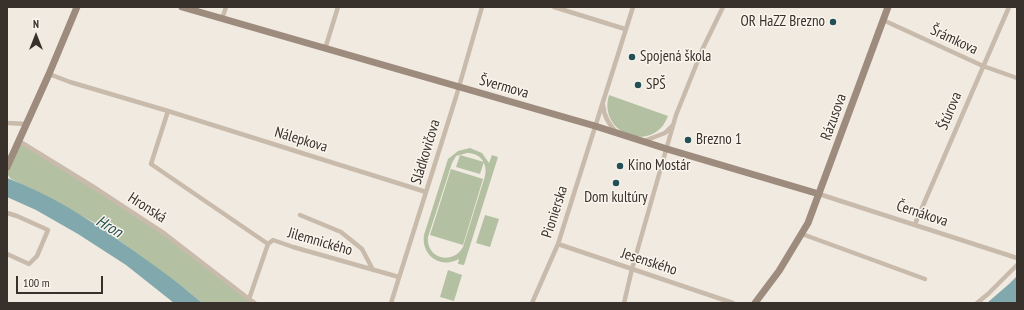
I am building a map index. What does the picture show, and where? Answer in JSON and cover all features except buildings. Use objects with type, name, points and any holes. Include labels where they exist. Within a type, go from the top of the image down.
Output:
[{"type":"street","points":[[7,167],[49,74],[77,7]]},
{"type":"street","name":"Švermova","points":[[182,7],[595,126],[642,142],[820,194]]},
{"type":"street","points":[[222,19],[226,7]]},
{"type":"street","points":[[325,49],[338,7]]},
{"type":"street","name":"Sládkovičova","points":[[391,303],[459,88],[482,7]]},
{"type":"street","points":[[554,7],[625,29]]},
{"type":"street","name":"Pionierska","points":[[532,303],[558,244],[633,7]]},
{"type":"street","points":[[624,303],[672,126],[692,72],[723,7]]},
{"type":"street","name":"Rázusova","points":[[755,303],[779,271],[802,234],[820,194],[888,7]]},
{"type":"street","name":"Štúrova","points":[[914,224],[1009,7]]},
{"type":"street","name":"Šrámkova","points":[[883,20],[983,66],[1017,78]]},
{"type":"street","name":"Nálepkova","points":[[49,74],[70,82],[168,111],[426,192]]},
{"type":"street","points":[[604,98],[604,113],[608,123],[619,134]]},
{"type":"street","points":[[168,111],[151,164],[268,244]]},
{"type":"street","points":[[7,123],[27,124]]},
{"type":"street","points":[[642,142],[665,133],[672,126]]},
{"type":"street","name":"Hronská","points":[[19,141],[166,234],[249,300],[255,303]]},
{"type":"street","name":"Černákova","points":[[820,194],[1017,258]]},
{"type":"street","points":[[7,213],[48,230],[37,256],[29,264],[7,254]]},
{"type":"street","points":[[300,216],[341,232],[362,248],[373,270]]},
{"type":"street","points":[[802,234],[925,279]]},
{"type":"street","name":"Jilemnického","points":[[249,300],[268,244],[272,240],[293,248],[399,277]]},
{"type":"street","name":"Jesenského","points":[[558,244],[733,303]]},
{"type":"street","points":[[977,303],[1017,265]]},
{"type":"green space","points":[[609,95],[668,116],[661,128],[651,135],[640,137],[629,135],[619,129],[611,120],[608,109]]},
{"type":"green space","points":[[19,141],[165,234],[255,303],[202,303],[97,224],[11,179],[7,174],[7,167]]},
{"type":"green space","points":[[470,148],[482,153],[489,163],[492,155],[498,157],[464,265],[458,264],[459,259],[452,262],[446,262],[434,259],[426,249],[424,242],[424,235],[448,159],[458,151]],"holes":[[[472,153],[479,157],[484,163],[486,171],[485,176],[463,247],[453,256],[447,258],[441,257],[431,250],[428,244],[428,237],[452,163],[456,156]]]},
{"type":"green space","points":[[460,155],[484,162],[480,174],[456,167]]},
{"type":"green space","points":[[451,169],[483,179],[463,245],[430,235]]},
{"type":"green space","points":[[485,215],[499,219],[490,247],[476,243]]},
{"type":"green space","points":[[448,270],[462,275],[454,301],[440,297]]},
{"type":"water","points":[[7,178],[38,191],[68,207],[164,272],[202,303],[174,303],[126,265],[78,234],[36,210],[7,197]]},
{"type":"water","points":[[1017,276],[1016,302],[987,303],[1009,284]]},
{"type":"place","name":"OR HaZZ Brezno","points":[[833,22]]},
{"type":"place","name":"Spojená škola","points":[[632,57]]},
{"type":"place","name":"SPŠ","points":[[638,85]]},
{"type":"place","name":"Brezno 1","points":[[688,140]]},
{"type":"place","name":"Kino Mostár","points":[[620,166]]},
{"type":"place","name":"Dom kultúry","points":[[616,183]]},
{"type":"water label","name":"Hron","points":[[109,227]]}]
